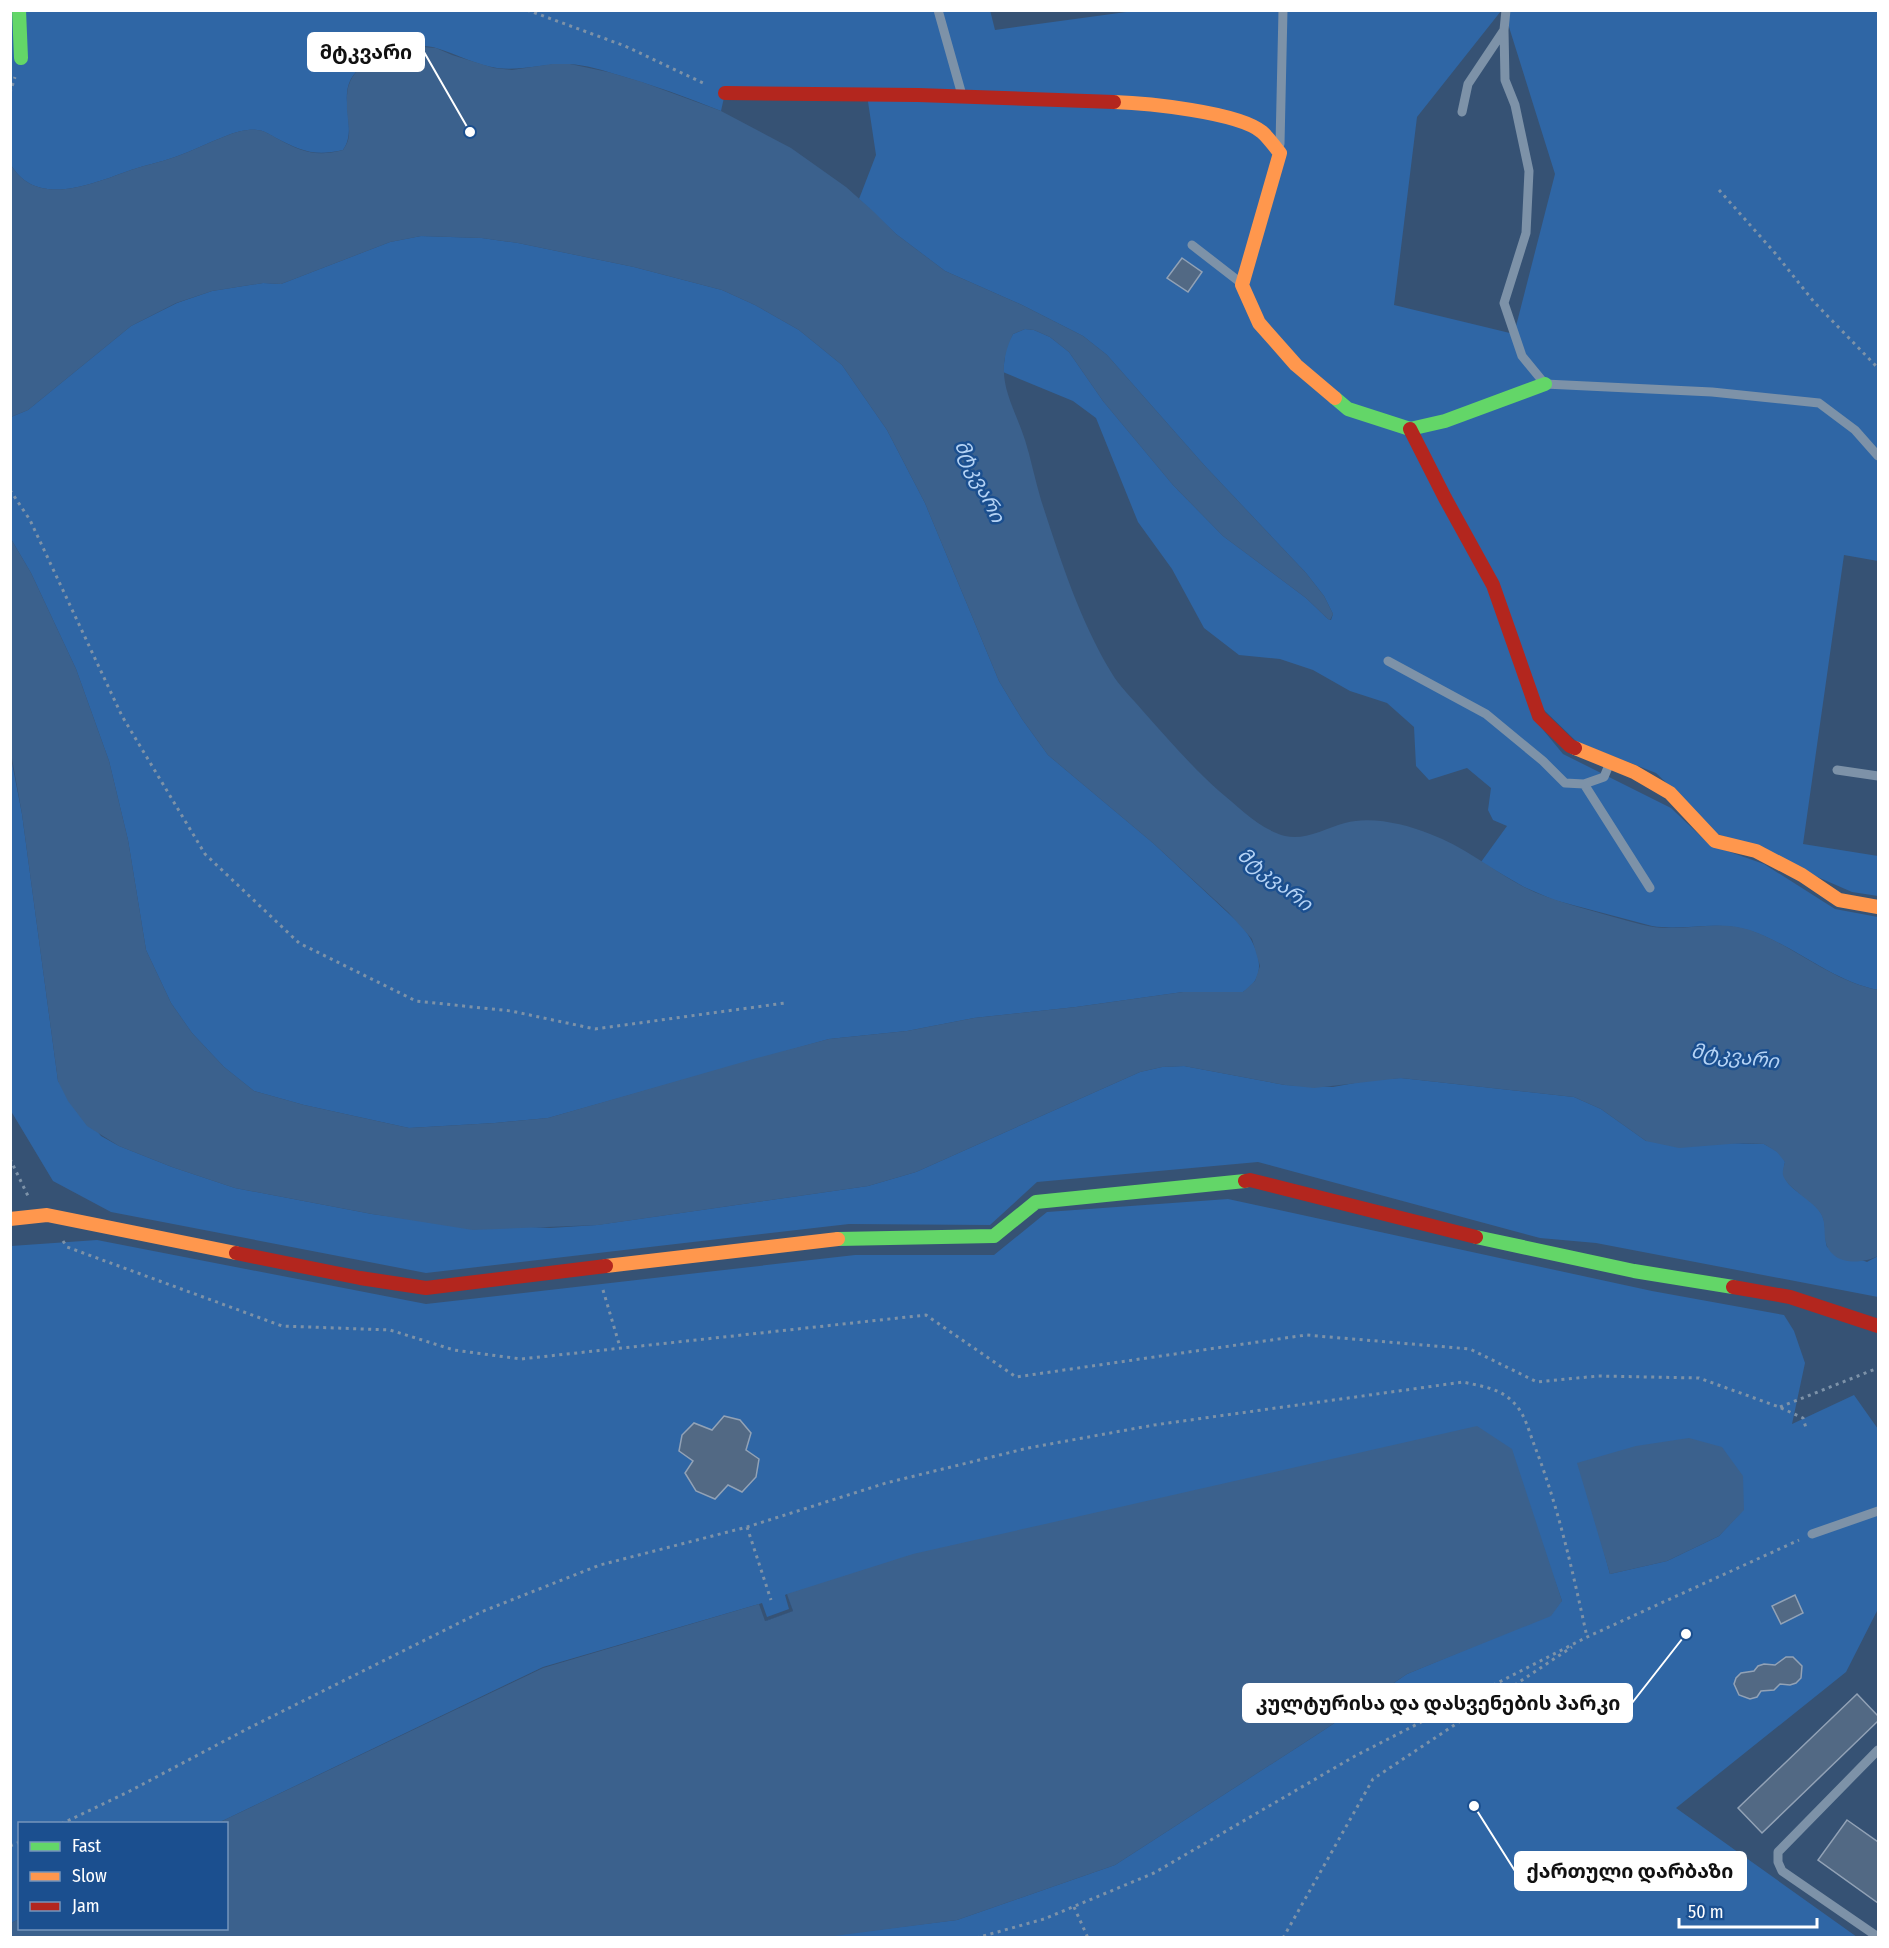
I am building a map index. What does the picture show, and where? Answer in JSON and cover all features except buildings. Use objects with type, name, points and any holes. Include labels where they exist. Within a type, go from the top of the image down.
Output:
[{"type":"street","points":[[19,10],[21,58]]},
{"type":"street","points":[[725,93],[1136,103],[1224,116],[1261,131],[1280,153],[1242,285],[1259,323],[1296,365],[1348,409],[1410,429],[1445,421],[1545,384]]},
{"type":"street","points":[[1410,429],[1493,585],[1539,716],[1570,746],[1634,772],[1670,793],[1715,841],[1756,851],[1802,875],[1839,900],[1878,907]]},
{"type":"street","points":[[10,1218],[47,1215],[360,1278],[426,1288],[834,1239],[994,1236],[1036,1202],[1250,1180],[1493,1241],[1634,1271],[1790,1297],[1878,1326]]},
{"type":"lane","points":[[938,10],[963,97]]},
{"type":"lane","points":[[1280,153],[1282,10]]},
{"type":"lane","points":[[1506,10],[1505,80],[1515,105],[1529,171],[1526,233],[1504,303],[1522,356],[1545,384],[1712,392],[1819,403],[1855,430],[1878,456]]},
{"type":"lane","points":[[1462,112],[1468,84],[1504,30]]},
{"type":"lane","points":[[1192,246],[1242,285]]},
{"type":"lane","points":[[1388,661],[1486,714],[1543,761],[1565,783],[1584,784],[1604,777],[1610,762]]},
{"type":"lane","points":[[1837,770],[1878,776]]},
{"type":"lane","points":[[1584,784],[1650,888]]},
{"type":"lane","points":[[1812,1534],[1878,1511]]},
{"type":"lane","points":[[1878,1750],[1778,1852],[1778,1862],[1782,1871],[1878,1937]]},
{"type":"path","points":[[527,10],[625,46],[725,93]]},
{"type":"path","points":[[1719,190],[1775,253],[1814,302],[1878,368]]},
{"type":"path","points":[[10,490],[30,520],[122,716],[205,854],[298,943],[416,1001],[511,1011],[595,1029],[785,1004]]},
{"type":"path","points":[[10,1160],[27,1195],[47,1215]]},
{"type":"path","points":[[62,1239],[67,1247],[282,1326],[390,1330],[454,1350],[521,1359],[926,1315],[1016,1377],[1306,1335],[1470,1349],[1537,1382],[1598,1376],[1699,1378],[1779,1407],[1803,1419],[1806,1428]]},
{"type":"path","points":[[597,1268],[620,1347]]},
{"type":"path","points":[[1779,1407],[1878,1368]]},
{"type":"path","points":[[65,1822],[481,1612],[600,1565],[747,1527],[886,1483],[1028,1448],[1154,1425],[1463,1382],[1494,1389],[1513,1401],[1522,1413],[1548,1482],[1568,1551],[1587,1638]]},
{"type":"path","points":[[747,1527],[771,1600]]},
{"type":"path","points":[[976,1938],[1044,1919],[1154,1873],[1355,1756],[1587,1638],[1812,1534]]},
{"type":"path","points":[[1283,1938],[1373,1779],[1587,1638]]},
{"type":"path","points":[[1074,1906],[1088,1938]]},
{"type":"shaded area","points":[[990,10],[995,30],[1141,10],[1501,11],[1417,117],[1394,305],[1514,334],[1555,174],[1504,11],[1878,11],[1878,561],[1844,555],[1803,844],[1878,856],[1878,896],[1852,892],[1806,872],[1763,847],[1711,832],[1656,773],[1577,742],[1543,709],[1526,664],[1521,666],[1539,716],[1535,720],[1563,754],[1671,808],[1710,845],[1764,864],[1835,909],[1878,917],[1878,990],[1844,979],[1781,944],[1748,930],[1724,926],[1652,926],[1554,900],[1524,887],[1481,862],[1507,826],[1493,820],[1488,810],[1491,788],[1467,768],[1429,780],[1416,766],[1414,727],[1387,703],[1350,691],[1313,670],[1280,659],[1239,655],[1204,628],[1172,569],[1138,522],[1096,418],[1073,401],[1003,372],[1006,347],[1013,334],[1025,329],[1034,330],[1050,337],[1069,352],[1103,401],[1173,485],[1223,536],[1306,598],[1328,619],[1331,620],[1333,614],[1324,596],[1306,573],[1204,465],[1107,355],[1083,336],[1022,305],[945,271],[896,234],[859,199],[876,155],[867,95],[725,93],[721,111],[657,87],[588,67],[560,64],[497,68],[436,48],[416,46],[383,55],[356,72],[347,90],[349,132],[343,150],[323,153],[307,151],[261,131],[246,130],[170,159],[84,186],[67,189],[36,186],[22,178],[11,165],[11,11]]},
{"type":"shaded area","points":[[421,236],[482,238],[518,243],[634,267],[722,290],[755,305],[799,330],[842,365],[887,430],[925,503],[999,681],[1022,719],[1048,755],[1153,843],[1241,925],[1252,942],[1259,960],[1257,977],[1252,985],[1243,992],[1183,992],[974,1018],[907,1031],[829,1039],[548,1118],[495,1123],[409,1128],[304,1105],[254,1091],[224,1067],[192,1033],[171,1003],[146,950],[128,840],[109,761],[76,669],[31,573],[11,539],[11,417],[28,410],[131,326],[177,303],[212,291],[263,283],[281,284],[390,242]]},
{"type":"shaded area","points":[[10,753],[22,814],[58,1081],[101,1136],[119,1146],[172,1167],[235,1188],[372,1214],[423,1221],[550,1228],[597,1225],[868,1186],[916,1172],[1140,1072],[1162,1067],[1184,1066],[1285,1085],[1333,1087],[1371,1080],[1401,1078],[1574,1097],[1601,1109],[1646,1141],[1764,1144],[1776,1151],[1785,1162],[1784,1172],[1790,1185],[1817,1207],[1822,1215],[1827,1247],[1867,1262],[1878,1256],[1878,1297],[1596,1243],[1540,1238],[1258,1162],[1037,1182],[990,1225],[849,1224],[426,1273],[111,1212],[53,1181],[11,1111]]},
{"type":"shaded area","points":[[1228,1199],[1652,1291],[1784,1315],[1794,1331],[1805,1363],[1792,1424],[1854,1395],[1878,1429],[1878,1609],[1846,1672],[1676,1808],[1857,1937],[819,1937],[957,1920],[1115,1865],[1407,1674],[1472,1647],[1562,1601],[1539,1536],[788,1594],[793,1611],[765,1621],[759,1604],[543,1667],[220,1822],[18,1822],[18,1920],[11,1923],[11,1246],[97,1240],[426,1304],[855,1255],[994,1255],[1047,1212]],"holes":[[[1743,1476],[1743,1510],[1719,1536],[1667,1561],[1610,1574],[1596,1523]]]},
{"type":"water","points":[[422,47],[436,48],[494,68],[512,70],[552,64],[570,64],[608,72],[721,111],[791,148],[846,187],[896,234],[945,271],[1022,305],[1083,336],[1107,355],[1204,465],[1306,573],[1324,596],[1333,614],[1330,620],[1328,619],[1306,598],[1223,536],[1173,485],[1103,401],[1069,352],[1050,337],[1034,330],[1025,329],[1013,334],[1004,363],[1006,388],[1025,440],[1041,500],[1063,566],[1089,631],[1114,677],[1179,752],[1219,791],[1258,823],[1276,833],[1293,837],[1308,835],[1345,823],[1366,820],[1410,827],[1454,845],[1522,886],[1557,901],[1652,927],[1720,925],[1740,927],[1782,945],[1844,979],[1878,990],[1878,1256],[1864,1261],[1849,1261],[1835,1256],[1826,1243],[1821,1215],[1785,1180],[1783,1170],[1785,1162],[1777,1152],[1764,1144],[1742,1143],[1679,1148],[1646,1141],[1601,1109],[1574,1097],[1401,1078],[1314,1088],[1285,1085],[1184,1066],[1162,1067],[1140,1072],[916,1172],[868,1186],[598,1225],[473,1230],[235,1188],[119,1146],[87,1126],[68,1101],[58,1081],[22,814],[11,753],[11,539],[31,573],[76,669],[109,761],[128,840],[146,950],[171,1003],[192,1033],[224,1067],[254,1091],[304,1105],[409,1128],[548,1118],[829,1039],[907,1031],[974,1018],[1183,992],[1243,992],[1255,981],[1260,966],[1252,939],[1228,912],[1153,843],[1048,755],[1022,719],[999,681],[925,503],[887,430],[842,365],[799,330],[755,305],[722,290],[634,267],[518,243],[482,238],[421,236],[390,242],[281,284],[263,283],[212,291],[176,303],[131,326],[28,410],[11,417],[11,165],[22,178],[36,186],[67,189],[84,186],[170,159],[245,130],[262,131],[309,152],[325,153],[343,150],[349,136],[347,92],[355,74],[381,56]]},
{"type":"water","points":[[1477,1426],[1512,1449],[1562,1601],[1551,1616],[1407,1674],[1115,1865],[957,1920],[819,1938],[11,1938],[11,1923],[18,1920],[18,1930],[228,1930],[228,1822],[220,1822],[543,1668],[759,1604],[766,1621],[793,1611],[787,1594],[913,1554]]},
{"type":"water","points":[[1689,1438],[1722,1447],[1743,1476],[1744,1510],[1719,1536],[1667,1561],[1610,1574],[1577,1463],[1636,1446]]},
{"type":"pier","points":[[787,1594],[793,1611],[765,1621],[759,1604],[762,1603],[767,1617],[789,1609],[785,1595]]},
{"type":"traffic: fast","points":[[19,10],[21,58]]},
{"type":"traffic: fast","points":[[1335,398],[1348,409],[1410,429],[1445,421],[1545,384]]},
{"type":"traffic: fast","points":[[838,1239],[994,1236],[1036,1202],[1245,1181]]},
{"type":"traffic: fast","points":[[1476,1237],[1634,1271],[1733,1287]]},
{"type":"traffic: slow","points":[[1114,102],[1191,110],[1233,119],[1262,132],[1280,153],[1242,285],[1259,323],[1296,365],[1335,398]]},
{"type":"traffic: slow","points":[[1575,748],[1634,772],[1670,793],[1715,841],[1756,851],[1802,875],[1839,900],[1878,907]]},
{"type":"traffic: slow","points":[[10,1219],[47,1215],[236,1253]]},
{"type":"traffic: slow","points":[[606,1266],[838,1239]]},
{"type":"traffic: jam","points":[[725,93],[918,95],[1114,102]]},
{"type":"traffic: jam","points":[[1410,429],[1493,585],[1539,716],[1570,746],[1575,748]]},
{"type":"traffic: jam","points":[[1245,1181],[1250,1180],[1476,1237]]},
{"type":"traffic: jam","points":[[236,1253],[360,1278],[426,1288],[606,1266]]},
{"type":"traffic: jam","points":[[1733,1287],[1790,1297],[1878,1326]]},
{"type":"place","name":"მტკვარი","points":[[470,132]]},
{"type":"place","name":"კულტურისა და დასვენების პარკი","points":[[1686,1634]]},
{"type":"place","name":"ქართული დარბაზი","points":[[1474,1806]]}]
